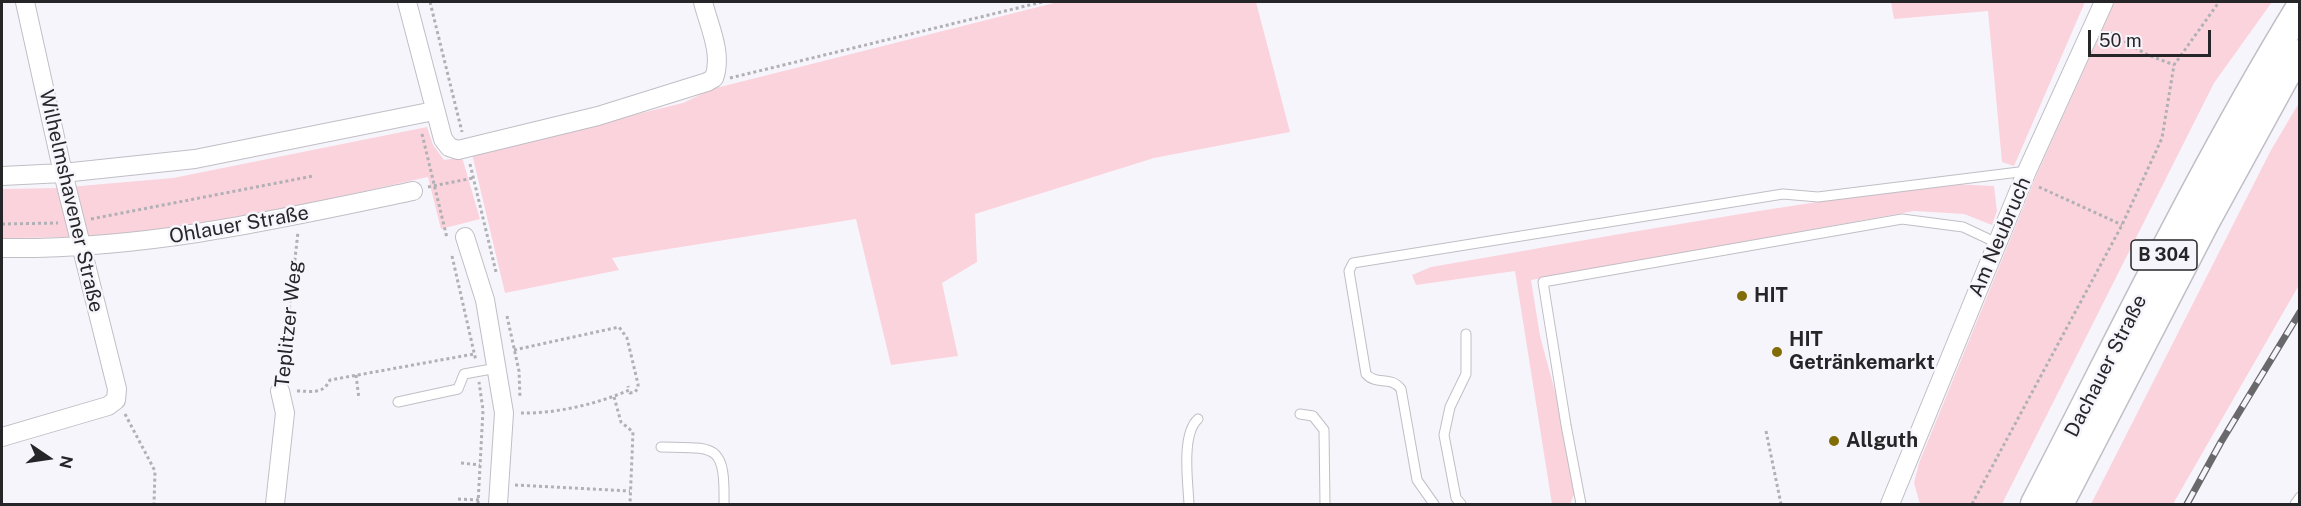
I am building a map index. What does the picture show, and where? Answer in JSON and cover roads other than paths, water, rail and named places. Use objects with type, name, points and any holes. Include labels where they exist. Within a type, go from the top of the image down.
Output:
[{"type":"main road","name":"Dachauer Straße","points":[[2035,504],[2188,209],[2269,58],[2300,8]]},
{"type":"main road","name":"Dachauer Straße","points":[[2060,504],[2205,222],[2285,76],[2300,54]]},
{"type":"street","name":"Wilhelmshavener Straße","points":[[2,437],[108,406],[116,400],[117,388],[63,173],[25,2]]},
{"type":"street","points":[[407,2],[426,113],[445,144],[454,150],[598,116],[714,78],[718,67],[717,54],[703,2]]},
{"type":"street","name":"Am Neubruch","points":[[1890,504],[2025,177],[2104,2]]},
{"type":"street","points":[[2,176],[63,173],[195,159],[426,113]]},
{"type":"street","name":"Ohlauer Straße","points":[[2,248],[82,247],[182,237],[413,191]]},
{"type":"street","points":[[465,237],[485,300],[504,413],[498,504]]},
{"type":"street","name":"Teplitzer Weg","points":[[275,504],[285,413],[280,391]]},
{"type":"street","points":[[1902,476],[1902,489],[1909,504]]},
{"type":"lane","points":[[1434,504],[1417,480],[1401,389],[1390,380],[1375,380],[1366,374],[1349,271],[1353,263],[1783,194],[1818,197],[2025,177]]},
{"type":"lane","points":[[1581,504],[1543,282],[1902,219],[1963,227],[1997,243]]},
{"type":"lane","points":[[1461,504],[1456,498],[1444,435],[1450,407],[1466,374],[1466,334]]},
{"type":"lane","points":[[398,402],[458,389],[464,375],[496,361]]},
{"type":"lane","points":[[1300,414],[1313,416],[1324,430],[1325,504]]},
{"type":"lane","points":[[1189,504],[1188,447],[1192,426],[1198,419]]},
{"type":"lane","points":[[661,447],[698,448],[711,450],[717,455],[724,477],[724,504]]},
{"type":"lane","points":[[2295,504],[2300,497]]},
{"type":"railway","points":[[2187,504],[2221,442],[2300,312]]},
{"type":"place","name":"HIT","points":[[1742,296]]},
{"type":"place","name":"HIT Getränkemarkt","points":[[1777,352]]},
{"type":"place","name":"Allguth","points":[[1834,441]]}]
